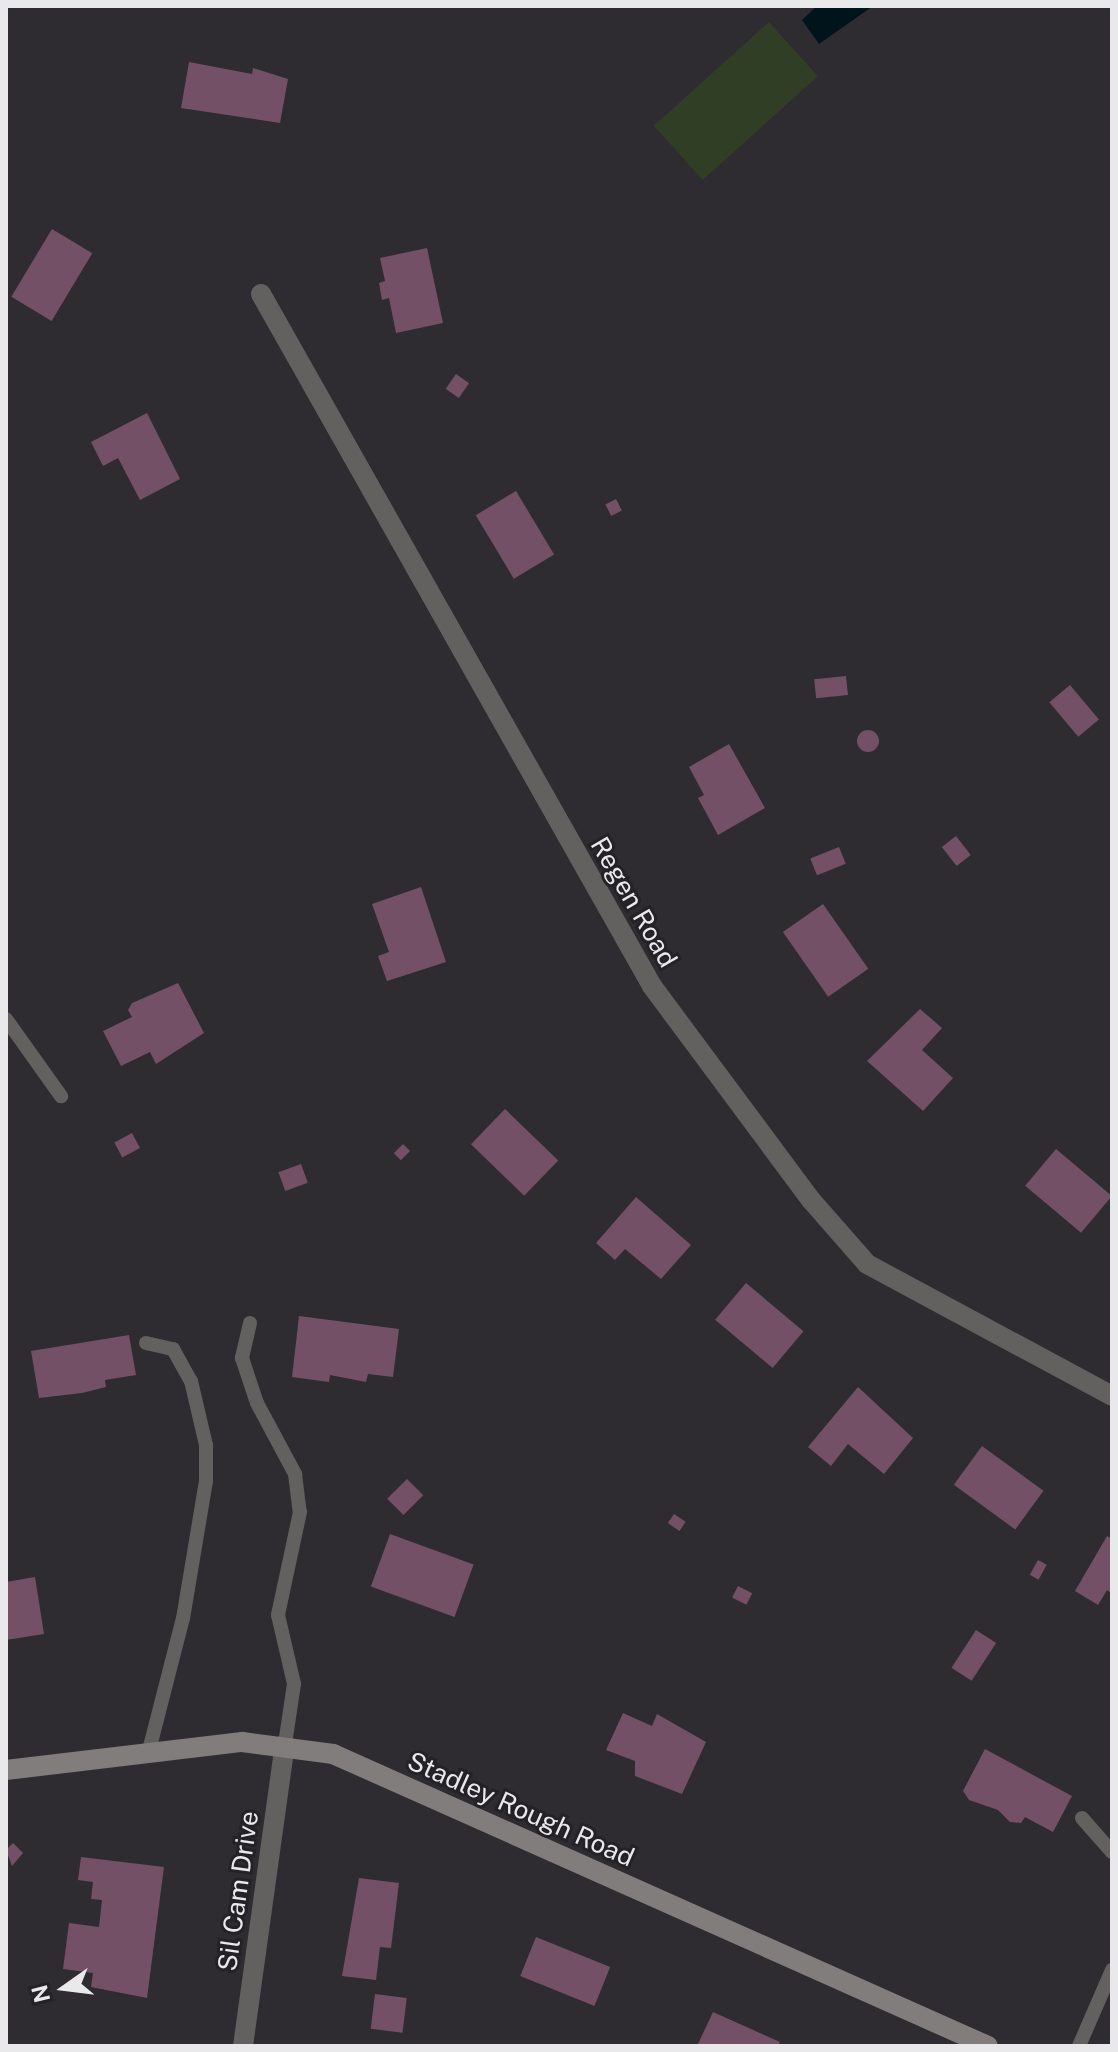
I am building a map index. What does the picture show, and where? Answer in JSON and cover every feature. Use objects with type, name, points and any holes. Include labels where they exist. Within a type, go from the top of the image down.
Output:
[{"type":"main road","name":"Stadley Rough Road","points":[[6,1770],[149,1750],[285,1744],[333,1754],[988,2046]]},
{"type":"street","name":"Regen Road","points":[[261,294],[652,986],[811,1200],[867,1264],[1112,1396]]},
{"type":"street","name":"Sil Cam Drive","points":[[243,2046],[285,1744]]},
{"type":"lane","points":[[6,1019],[61,1096]]},
{"type":"lane","points":[[250,1323],[242,1358],[257,1403],[295,1474],[300,1512],[278,1615],[294,1684],[285,1744]]},
{"type":"lane","points":[[146,1343],[173,1349],[191,1381],[206,1445],[206,1481],[183,1618],[149,1750]]},
{"type":"lane","points":[[1082,1818],[1112,1852]]},
{"type":"lane","points":[[1079,2046],[1112,1970]]},
{"type":"green space","points":[[769,22],[818,76],[703,180],[654,126]]},
{"type":"water","points":[[817,6],[873,6],[819,44],[802,20]]},
{"type":"building","points":[[189,62],[252,74],[253,68],[288,79],[280,123],[181,108]]},
{"type":"building","points":[[52,229],[92,253],[52,321],[11,297]]},
{"type":"building","points":[[427,248],[443,323],[396,333],[389,298],[382,300],[379,283],[385,281],[380,258]]},
{"type":"building","points":[[456,374],[469,383],[459,398],[446,389]]},
{"type":"building","points":[[147,413],[180,479],[140,500],[118,458],[103,466],[91,442]]},
{"type":"building","points":[[516,491],[554,554],[514,579],[476,515]]},
{"type":"building","points":[[616,499],[622,511],[611,516],[605,504]]},
{"type":"building","points":[[846,676],[848,695],[816,698],[814,679]]},
{"type":"building","points":[[1070,685],[1099,719],[1078,737],[1049,702]]},
{"type":"building","points":[[868,730],[876,733],[879,741],[876,749],[868,752],[860,749],[857,741],[860,733]]},
{"type":"building","points":[[729,744],[765,808],[718,835],[698,798],[704,795],[689,767]]},
{"type":"building","points":[[956,836],[971,855],[957,866],[942,847]]},
{"type":"building","points":[[839,847],[846,864],[817,875],[810,859]]},
{"type":"building","points":[[421,887],[446,962],[387,981],[378,956],[389,952],[372,904]]},
{"type":"building","points":[[823,904],[868,969],[828,997],[783,932]]},
{"type":"building","points":[[178,983],[204,1033],[156,1064],[150,1052],[121,1066],[103,1031],[132,1017],[128,1010],[132,1003]]},
{"type":"building","points":[[920,1009],[942,1028],[922,1050],[953,1078],[923,1111],[867,1061]]},
{"type":"building","points":[[505,1109],[558,1160],[524,1196],[471,1144]]},
{"type":"building","points":[[132,1133],[140,1148],[122,1157],[114,1142]]},
{"type":"building","points":[[403,1144],[410,1151],[401,1160],[394,1153]]},
{"type":"building","points":[[1056,1149],[1112,1196],[1081,1233],[1025,1186]]},
{"type":"building","points":[[301,1164],[308,1183],[285,1191],[278,1172]]},
{"type":"building","points":[[636,1197],[691,1245],[661,1279],[625,1249],[615,1260],[596,1243]]},
{"type":"building","points":[[746,1283],[803,1331],[773,1368],[715,1320]]},
{"type":"building","points":[[299,1316],[399,1329],[393,1377],[368,1374],[366,1382],[330,1375],[329,1382],[292,1377]]},
{"type":"building","points":[[129,1335],[136,1375],[105,1380],[106,1387],[82,1393],[39,1398],[31,1351]]},
{"type":"building","points":[[858,1387],[913,1438],[884,1474],[848,1444],[831,1466],[808,1447]]},
{"type":"building","points":[[982,1446],[1043,1491],[1015,1530],[954,1485]]},
{"type":"building","points":[[407,1479],[423,1495],[403,1515],[387,1499]]},
{"type":"building","points":[[674,1514],[686,1522],[679,1531],[668,1523]]},
{"type":"building","points":[[390,1534],[474,1564],[454,1617],[371,1587]]},
{"type":"building","points":[[1107,1536],[1112,1539],[1112,1594],[1107,1590],[1098,1605],[1075,1591]]},
{"type":"building","points":[[1038,1560],[1047,1565],[1039,1580],[1030,1575]]},
{"type":"building","points":[[35,1577],[44,1634],[6,1640],[6,1582]]},
{"type":"building","points":[[738,1586],[752,1593],[746,1605],[732,1598]]},
{"type":"building","points":[[976,1630],[996,1643],[972,1681],[951,1668]]},
{"type":"building","points":[[623,1713],[652,1726],[657,1714],[706,1742],[682,1794],[635,1776],[635,1761],[606,1750]]},
{"type":"building","points":[[985,1749],[1072,1796],[1053,1832],[1025,1817],[1021,1823],[1010,1822],[998,1810],[969,1800],[963,1791]]},
{"type":"building","points":[[13,1843],[23,1853],[12,1866],[6,1850]]},
{"type":"building","points":[[81,1857],[164,1867],[147,1998],[91,1987],[93,1973],[63,1969],[69,1923],[99,1927],[102,1900],[91,1899],[93,1882],[78,1880]]},
{"type":"building","points":[[359,1878],[399,1883],[391,1948],[380,1947],[376,1980],[342,1976]]},
{"type":"building","points":[[536,1937],[610,1967],[594,2006],[520,1976]]},
{"type":"building","points":[[375,1994],[407,1998],[402,2033],[371,2029]]},
{"type":"building","points":[[713,2012],[780,2042],[778,2046],[697,2046]]}]
